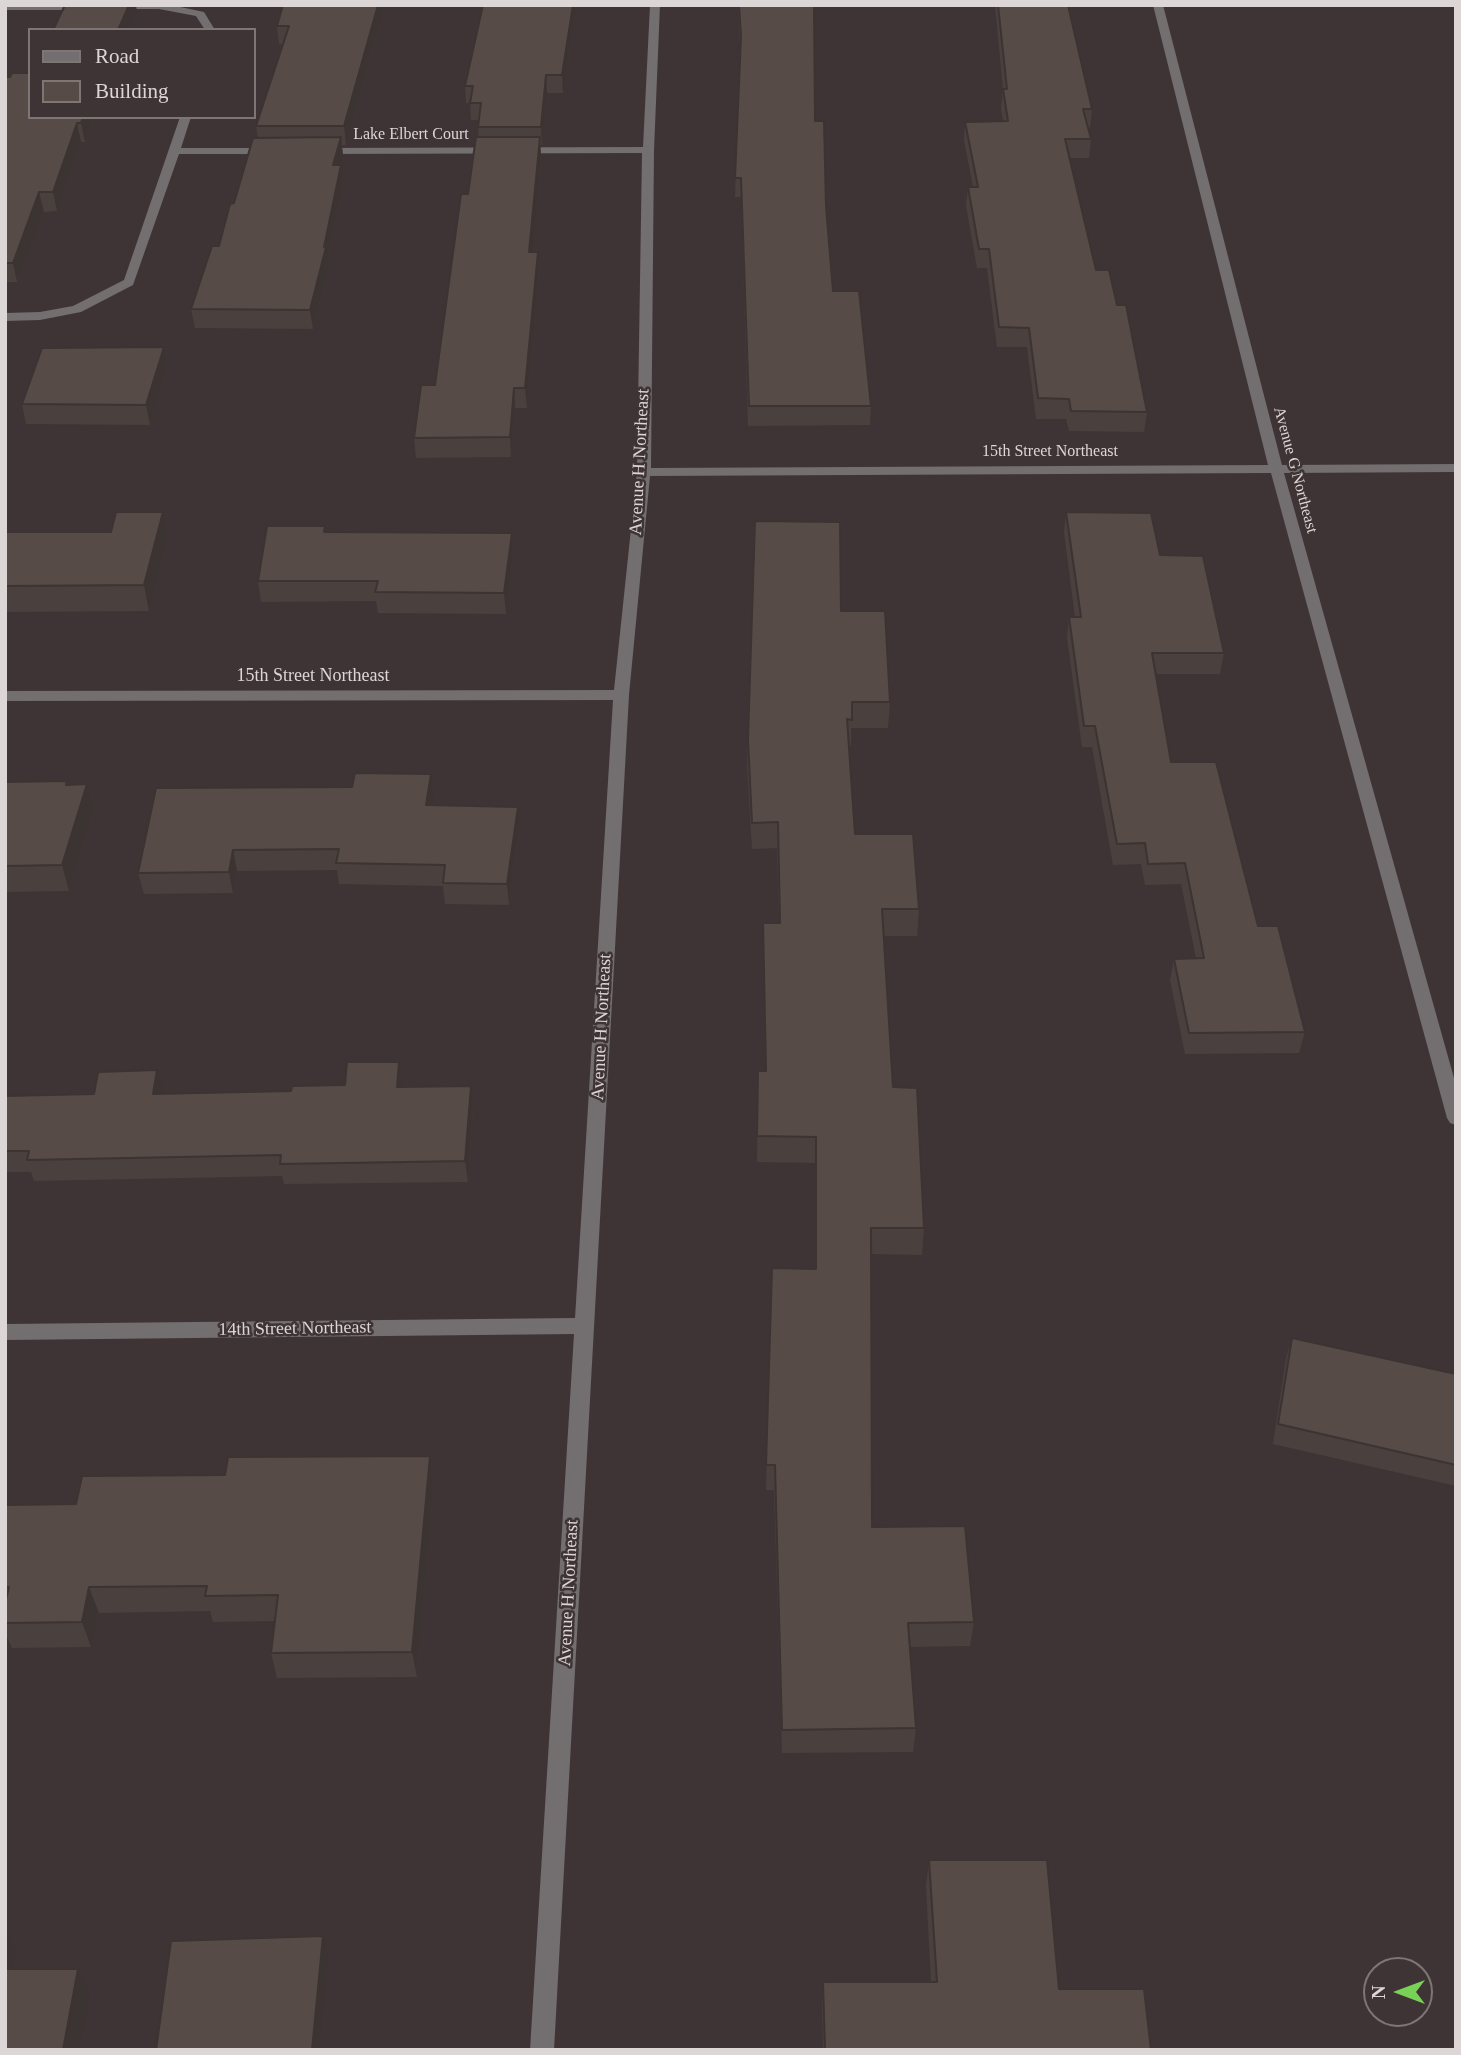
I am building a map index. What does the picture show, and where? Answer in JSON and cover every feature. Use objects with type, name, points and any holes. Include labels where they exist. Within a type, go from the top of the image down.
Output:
[{"type":"street","name":"Avenue H Northeast","points":[[542,2050],[621,695],[643,472],[648,150],[655,5]]},
{"type":"street","name":"Avenue G Northeast","points":[[1158,5],[1276,468],[1456,1118]]},
{"type":"street","points":[[5,7],[159,6],[200,14],[209,28]]},
{"type":"street","points":[[5,317],[40,316],[78,309],[129,282],[185,119]]},
{"type":"street","name":"Lake Elbert Court","points":[[300,151],[648,150]]},
{"type":"street","points":[[174,151],[286,151]]},
{"type":"street","name":"15th Street Northeast","points":[[643,472],[1456,468]]},
{"type":"street","name":"15th Street Northeast","points":[[5,696],[621,695]]},
{"type":"street","name":"14th Street Northeast","points":[[5,1332],[585,1326]]},
{"type":"building","points":[[65,5],[129,5],[119,28],[54,28]]},
{"type":"building","points":[[283,5],[378,5],[344,126],[256,126],[289,26],[277,26]]},
{"type":"building","points":[[483,5],[573,5],[562,75],[546,75],[541,127],[478,127],[481,103],[470,103],[473,86],[465,86]]},
{"type":"building","points":[[739,5],[814,5],[815,121],[824,121],[826,206],[833,291],[859,291],[871,406],[749,406],[741,178],[735,178],[741,36]]},
{"type":"building","points":[[998,5],[1068,5],[1092,109],[1083,109],[1091,139],[1065,139],[1096,270],[1109,270],[1117,305],[1126,305],[1147,412],[1071,411],[1069,399],[1038,398],[1029,328],[999,327],[989,249],[979,249],[968,187],[978,187],[965,122],[1008,121],[1003,89],[1007,89]]},
{"type":"building","points":[[12,73],[28,73],[28,119],[82,119],[81,123],[77,123],[53,192],[39,192],[13,263],[5,263],[5,77],[10,77]]},
{"type":"building","points":[[341,137],[333,165],[341,165],[326,247],[310,310],[191,309],[212,246],[219,246],[230,204],[234,203],[253,138]]},
{"type":"building","points":[[476,137],[540,137],[529,252],[538,252],[525,388],[514,388],[510,437],[414,438],[421,385],[435,385],[461,194],[468,194]]},
{"type":"building","points":[[164,347],[146,405],[22,404],[42,348]]},
{"type":"building","points":[[116,512],[163,512],[144,585],[5,586],[5,532],[111,532]]},
{"type":"building","points":[[1066,512],[1151,513],[1160,555],[1203,556],[1224,653],[1152,653],[1171,762],[1216,762],[1258,926],[1278,926],[1305,1032],[1189,1033],[1174,959],[1204,958],[1185,863],[1148,864],[1145,843],[1117,844],[1095,726],[1084,726],[1069,617],[1081,617]]},
{"type":"building","points":[[755,521],[840,522],[841,611],[885,611],[890,702],[852,702],[852,720],[847,719],[855,834],[913,834],[919,909],[882,909],[893,1087],[917,1088],[924,1228],[871,1228],[872,1527],[965,1526],[974,1622],[908,1623],[916,1728],[782,1730],[775,1465],[766,1465],[772,1268],[816,1269],[816,1137],[757,1136],[758,1071],[766,1071],[763,923],[780,923],[778,822],[752,823],[748,739]]},
{"type":"building","points":[[267,526],[325,526],[324,532],[512,533],[504,593],[375,592],[378,581],[258,581]]},
{"type":"building","points":[[355,773],[431,774],[426,805],[518,807],[507,884],[443,883],[445,865],[336,863],[339,849],[233,850],[229,872],[138,873],[156,788],[352,787]]},
{"type":"building","points":[[67,781],[66,785],[87,784],[62,865],[5,866],[5,782]]},
{"type":"building","points":[[347,1062],[399,1062],[397,1087],[471,1086],[465,1161],[280,1164],[281,1155],[27,1160],[29,1151],[5,1151],[5,1096],[94,1094],[98,1072],[157,1070],[153,1094],[291,1091],[292,1086],[345,1085]]},
{"type":"building","points":[[1292,1338],[1456,1374],[1456,1465],[1278,1424]]},
{"type":"building","points":[[430,1456],[412,1652],[271,1653],[278,1595],[205,1596],[207,1586],[89,1587],[82,1622],[5,1623],[9,1587],[5,1587],[5,1505],[76,1504],[82,1476],[225,1475],[228,1457]]},
{"type":"building","points":[[929,1860],[1047,1860],[1059,1989],[1144,1989],[1151,2050],[825,2050],[823,1982],[937,1982]]},
{"type":"building","points":[[323,1936],[312,2050],[156,2050],[171,1941]]},
{"type":"building","points":[[5,1969],[78,1969],[63,2050],[5,2050]]}]
